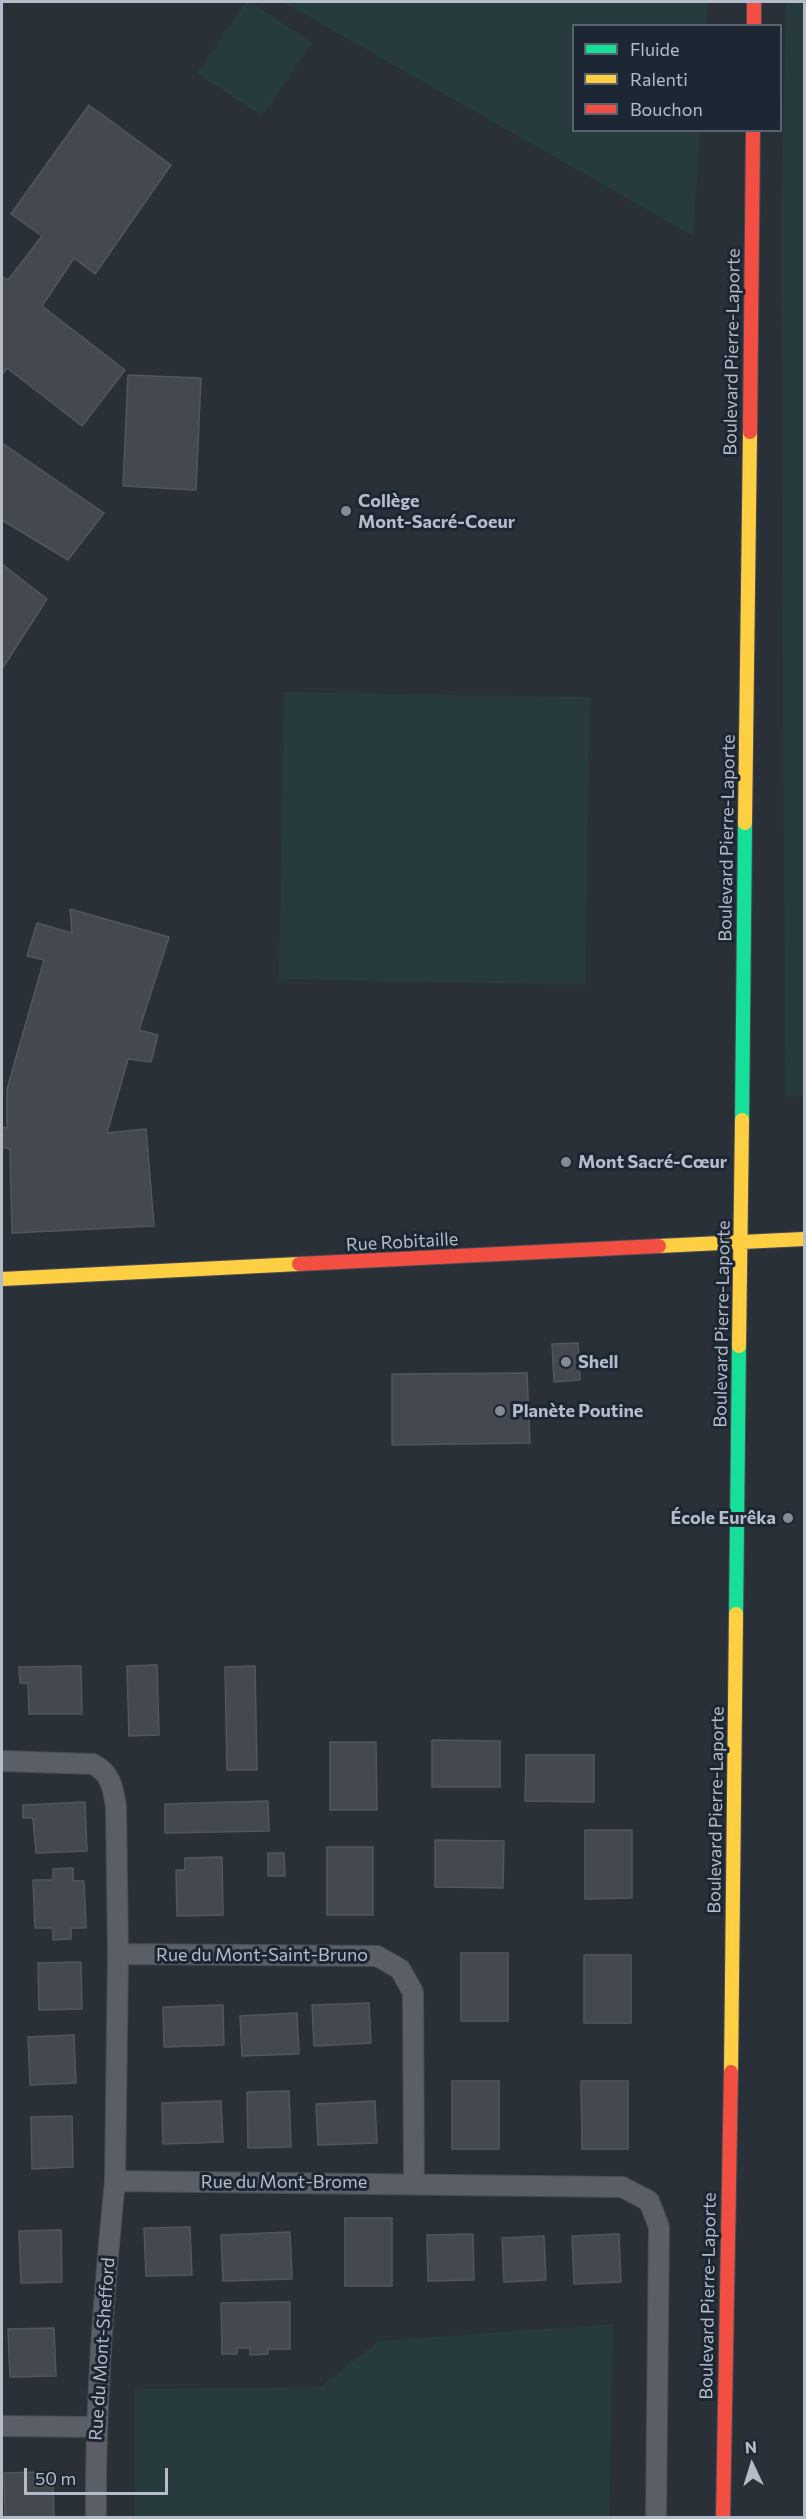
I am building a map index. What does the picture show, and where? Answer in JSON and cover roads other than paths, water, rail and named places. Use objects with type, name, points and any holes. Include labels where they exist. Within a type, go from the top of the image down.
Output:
[{"type":"main road","points":[[754,2],[754,24]]},
{"type":"main road","name":"Boulevard Pierre-Laporte","points":[[723,2517],[732,2005],[753,132]]},
{"type":"main road","name":"Rue Robitaille","points":[[2,1280],[804,1239]]},
{"type":"street","points":[[2,1761],[93,1764],[105,1770],[112,1785],[116,1807],[118,1954],[115,2181]]},
{"type":"street","name":"Rue du Mont-Saint-Bruno","points":[[118,1954],[377,1956],[400,1970],[413,1992],[414,2182]]},
{"type":"street","name":"Rue du Mont-Brome","points":[[115,2181],[414,2182],[622,2187],[649,2201],[659,2227],[656,2517]]},
{"type":"street","name":"Rue du Mont-Shefford","points":[[96,2517],[95,2427],[102,2305],[115,2181]]},
{"type":"street","points":[[2,2426],[95,2427]]},
{"type":"place","name":"Collège Mont-Sacré-Coeur","points":[[346,511]]},
{"type":"place","name":"Mont Sacré-Cœur","points":[[566,1162]]},
{"type":"place","name":"Shell","points":[[566,1362]]},
{"type":"place","name":"Planète Poutine","points":[[500,1411]]},
{"type":"place","name":"École Eurêka","points":[[788,1518]]}]
